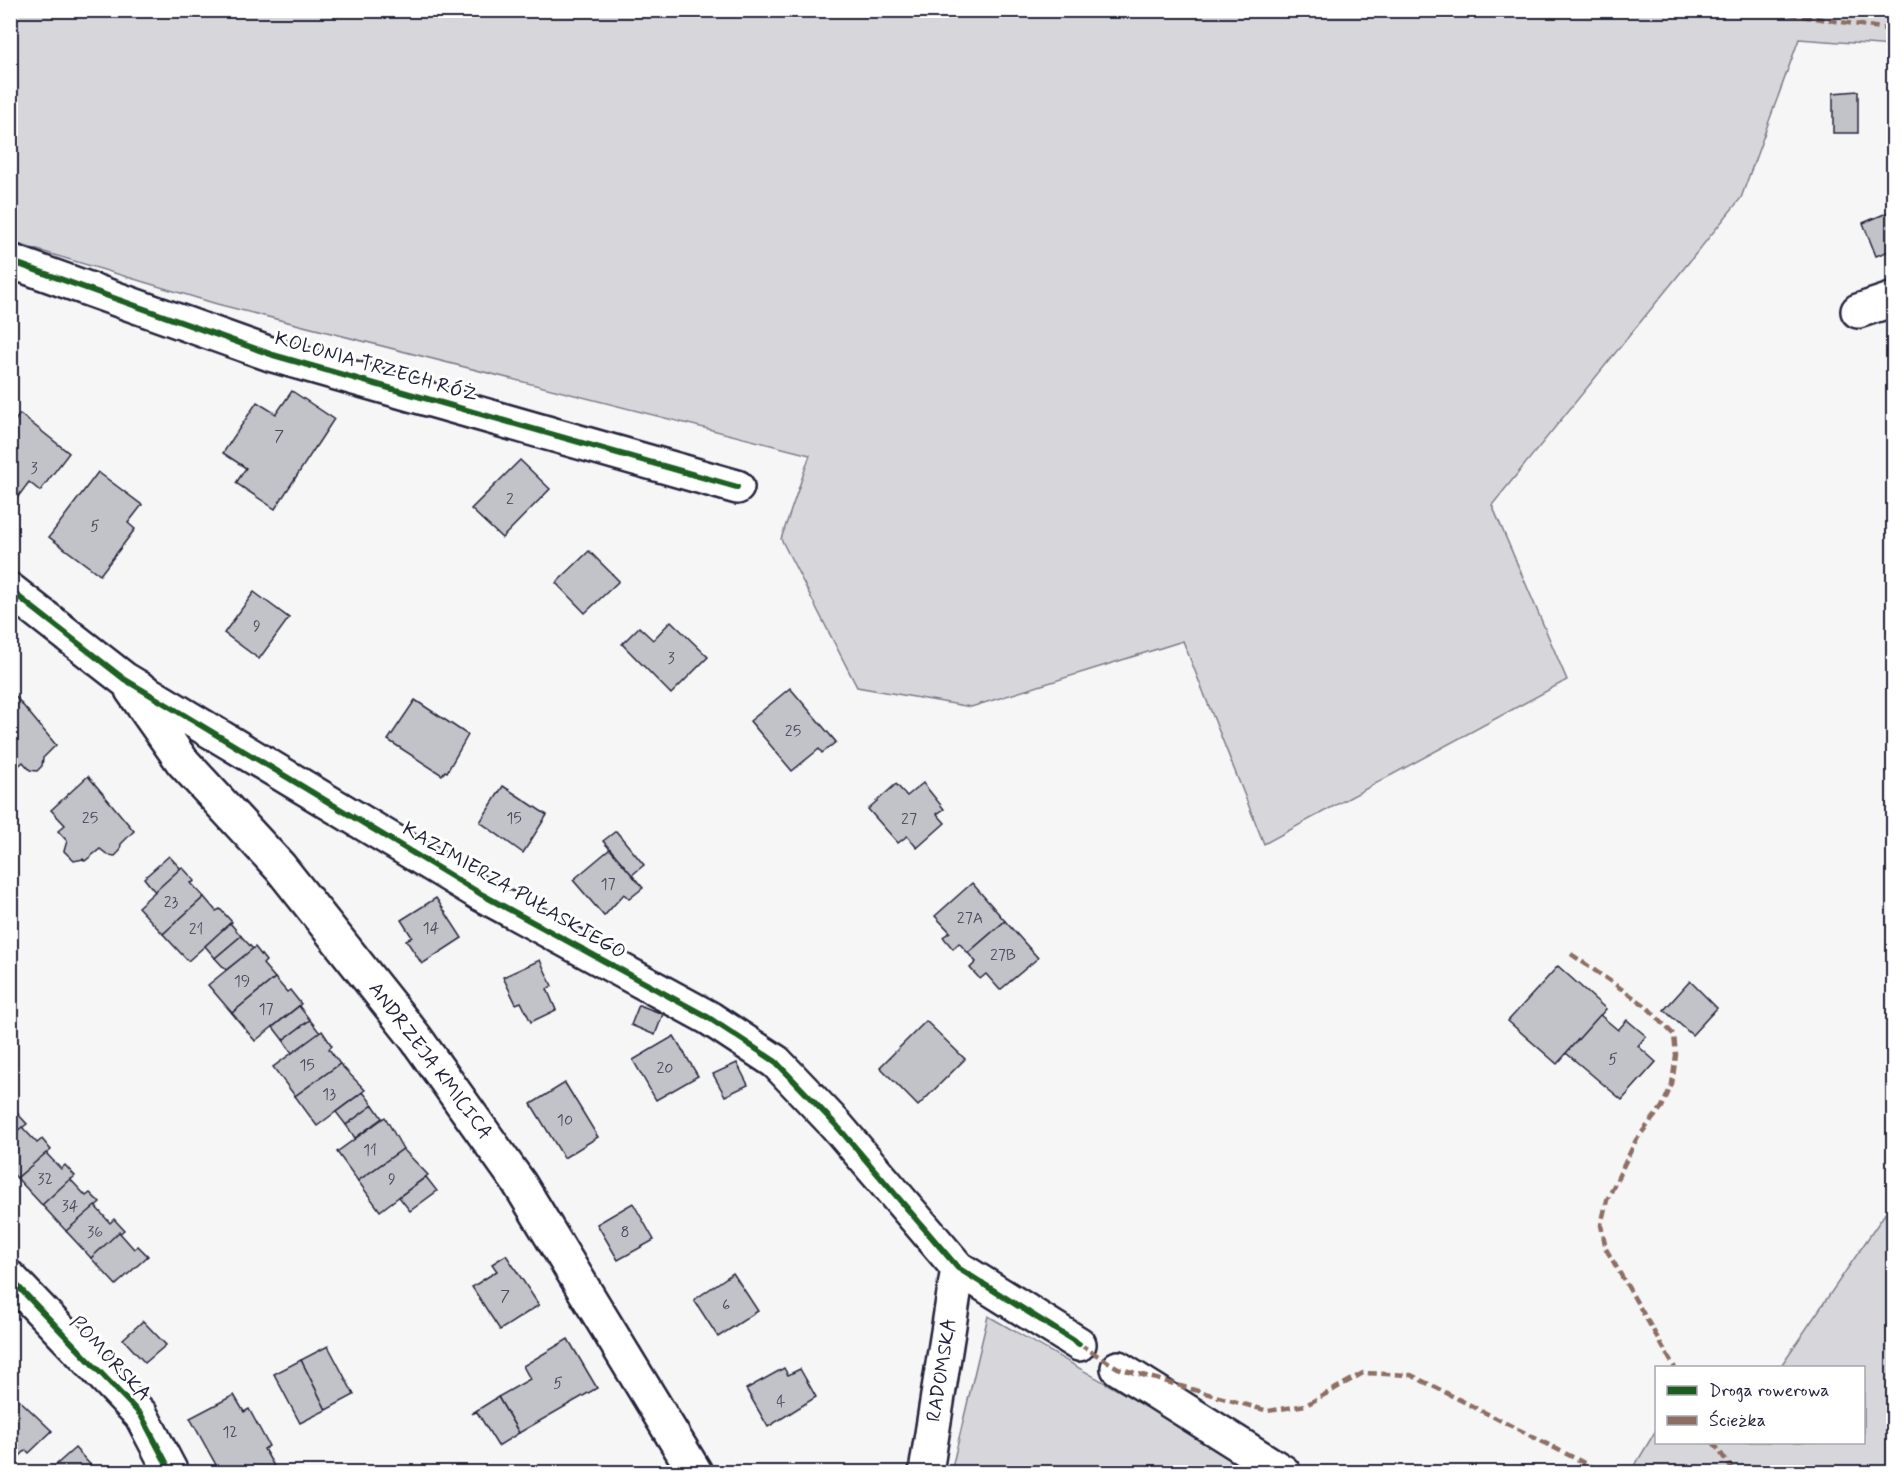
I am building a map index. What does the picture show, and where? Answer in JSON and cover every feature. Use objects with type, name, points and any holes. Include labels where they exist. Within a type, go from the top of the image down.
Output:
[{"type":"street","name":"KOLONIA TRZECH RÓŻ","points":[[10,261],[273,355],[737,487]]},
{"type":"street","points":[[1858,311],[1893,298]]},
{"type":"street","name":"KAZIMIERZA PUŁASKIEGO","points":[[10,590],[124,679],[481,894],[709,1018],[776,1062],[836,1125],[958,1268],[1079,1344]]},
{"type":"street","name":"ANDRZEJA KMICICA","points":[[124,679],[182,761],[280,867],[429,1057],[519,1183],[695,1473]]},
{"type":"street","name":"RADOMSKA","points":[[926,1473],[958,1268]]},
{"type":"street","name":"POMORSKA","points":[[10,1278],[141,1415],[171,1473]]},
{"type":"street","points":[[1118,1368],[1283,1473]]},
{"type":"shaded area","points":[[1893,10],[1893,46],[1799,39],[1741,198],[1492,505],[1567,680],[1264,844],[1183,641],[971,707],[857,687],[781,539],[810,455],[217,304],[11,242],[11,11]]},
{"type":"shaded area","points":[[1893,1202],[1893,1472],[1631,1472],[1655,1432],[1655,1444],[1865,1444],[1865,1366],[1781,1366]]},
{"type":"shaded area","points":[[988,1316],[1261,1472],[951,1472]]},
{"type":"building","points":[[1858,91],[1858,133],[1833,133],[1833,93]]},
{"type":"building","points":[[1894,210],[1894,249],[1876,256],[1863,223]]},
{"type":"building","points":[[292,391],[334,419],[275,509],[236,483],[246,468],[223,453],[257,402],[276,414]]},
{"type":"building","points":[[20,414],[69,453],[40,491],[29,482],[11,506],[10,427]]},
{"type":"building","points":[[520,460],[550,489],[502,538],[471,509]]},
{"type":"building","points":[[98,472],[142,505],[128,523],[135,529],[100,575],[49,537]]},
{"type":"building","points":[[589,551],[619,581],[585,613],[556,583]]},
{"type":"building","points":[[254,592],[289,618],[259,659],[224,633]]},
{"type":"building","points":[[671,621],[708,657],[671,694],[622,644],[639,627],[653,640]]},
{"type":"building","points":[[790,688],[836,742],[822,753],[819,749],[792,771],[750,721]]},
{"type":"building","points":[[11,691],[56,745],[43,758],[42,766],[37,771],[30,770],[23,762],[10,773]]},
{"type":"building","points":[[415,700],[468,735],[447,772],[445,771],[442,775],[388,740]]},
{"type":"building","points":[[88,776],[134,831],[121,844],[120,851],[115,856],[108,855],[100,849],[85,861],[83,859],[74,861],[64,851],[67,841],[58,831],[65,825],[51,810]]},
{"type":"building","points":[[923,783],[944,809],[937,814],[945,823],[917,848],[907,836],[898,843],[868,809],[896,784],[907,796]]},
{"type":"building","points":[[503,786],[547,815],[523,853],[480,822]]},
{"type":"building","points":[[616,831],[644,865],[632,875],[603,841]]},
{"type":"building","points":[[610,849],[643,888],[629,899],[624,894],[604,916],[573,880]]},
{"type":"building","points":[[169,856],[181,869],[155,892],[144,878]]},
{"type":"building","points":[[182,867],[195,881],[191,883],[204,897],[163,934],[138,907]]},
{"type":"building","points":[[972,883],[1005,921],[968,953],[959,943],[953,949],[943,937],[950,932],[935,916]]},
{"type":"building","points":[[204,897],[216,911],[220,909],[232,922],[188,961],[163,934]]},
{"type":"building","points":[[436,898],[462,938],[422,964],[406,940],[412,937],[401,920]]},
{"type":"building","points":[[1005,921],[1038,958],[1000,990],[986,974],[980,979],[970,968],[976,962],[968,953]]},
{"type":"building","points":[[230,923],[241,936],[215,958],[205,946]]},
{"type":"building","points":[[241,936],[253,949],[226,970],[215,958]]},
{"type":"building","points":[[255,947],[266,961],[263,964],[275,978],[232,1013],[208,985]]},
{"type":"building","points":[[540,960],[552,986],[547,989],[556,1010],[531,1022],[521,1002],[516,1004],[503,977]]},
{"type":"building","points":[[1558,966],[1606,1009],[1557,1064],[1508,1021]]},
{"type":"building","points":[[275,978],[287,992],[290,990],[301,1004],[255,1041],[232,1013]]},
{"type":"building","points":[[1690,981],[1717,1008],[1692,1035],[1664,1010]]},
{"type":"building","points":[[639,1005],[663,1014],[655,1035],[631,1025]]},
{"type":"building","points":[[299,1006],[310,1020],[283,1040],[273,1027]]},
{"type":"building","points":[[1600,1015],[1618,1030],[1627,1020],[1646,1036],[1638,1046],[1656,1062],[1622,1100],[1566,1053]]},
{"type":"building","points":[[310,1020],[320,1033],[292,1053],[283,1040]]},
{"type":"building","points":[[926,1021],[965,1059],[918,1106],[880,1067]]},
{"type":"building","points":[[322,1031],[332,1046],[329,1049],[340,1064],[295,1096],[273,1067]]},
{"type":"building","points":[[674,1036],[698,1076],[656,1100],[633,1060]]},
{"type":"building","points":[[737,1063],[748,1085],[725,1096],[713,1074]]},
{"type":"building","points":[[340,1064],[365,1090],[317,1126],[295,1096]]},
{"type":"building","points":[[565,1083],[598,1137],[564,1158],[531,1104]]},
{"type":"building","points":[[363,1092],[373,1105],[346,1125],[336,1112]]},
{"type":"building","points":[[373,1105],[382,1118],[355,1138],[346,1125]]},
{"type":"building","points":[[17,1113],[27,1124],[10,1137],[10,1114],[13,1117]]},
{"type":"building","points":[[385,1117],[403,1149],[358,1181],[337,1152]]},
{"type":"building","points":[[22,1127],[37,1143],[42,1139],[51,1150],[17,1178],[10,1171],[10,1137]]},
{"type":"building","points":[[403,1149],[428,1175],[380,1211],[358,1181]]},
{"type":"building","points":[[46,1153],[61,1169],[65,1165],[75,1176],[42,1205],[17,1178]]},
{"type":"building","points":[[426,1177],[437,1191],[410,1211],[399,1197]]},
{"type":"building","points":[[70,1179],[86,1196],[90,1193],[100,1203],[67,1232],[42,1205]]},
{"type":"building","points":[[633,1203],[654,1240],[618,1260],[597,1224]]},
{"type":"building","points":[[95,1206],[110,1223],[114,1219],[124,1230],[91,1258],[66,1231]]},
{"type":"building","points":[[119,1232],[134,1249],[138,1246],[148,1256],[116,1285],[91,1258]]},
{"type":"building","points":[[506,1255],[539,1305],[500,1330],[472,1287],[497,1271],[492,1264]]},
{"type":"building","points":[[733,1273],[758,1311],[718,1337],[694,1300]]},
{"type":"building","points":[[143,1321],[166,1345],[145,1363],[123,1339]]},
{"type":"building","points":[[568,1339],[597,1388],[519,1433],[498,1397],[530,1379],[523,1366]]},
{"type":"building","points":[[328,1346],[354,1395],[326,1410],[301,1360]]},
{"type":"building","points":[[301,1360],[326,1410],[300,1423],[274,1374]]},
{"type":"building","points":[[784,1368],[788,1375],[800,1369],[816,1397],[768,1427],[746,1389]]},
{"type":"building","points":[[10,1391],[52,1431],[29,1453],[26,1450],[20,1456],[10,1447]]},
{"type":"building","points":[[234,1395],[244,1412],[249,1409],[269,1446],[264,1449],[274,1466],[262,1472],[220,1472],[190,1418]]},
{"type":"building","points":[[498,1397],[519,1433],[498,1446],[477,1412],[471,1414]]},
{"type":"building","points":[[75,1448],[97,1472],[48,1472]]},
{"type":"marked path","points":[[1762,10],[1894,30]]},
{"type":"marked path","points":[[1571,954],[1646,1006],[1674,1035],[1676,1055],[1672,1084],[1662,1107],[1636,1140],[1607,1200],[1601,1225],[1606,1249],[1674,1366]]},
{"type":"marked path","points":[[1079,1344],[1118,1368],[1268,1411],[1306,1405],[1363,1373],[1411,1375],[1602,1472]]},
{"type":"marked path","points":[[1714,1444],[1734,1472]]},
{"type":"cycle path","points":[[10,261],[273,355],[737,487]]},
{"type":"cycle path","points":[[10,590],[124,679],[481,894],[709,1018],[776,1062],[836,1125],[958,1268],[1079,1344]]},
{"type":"cycle path","points":[[10,1278],[141,1415],[171,1472]]}]
